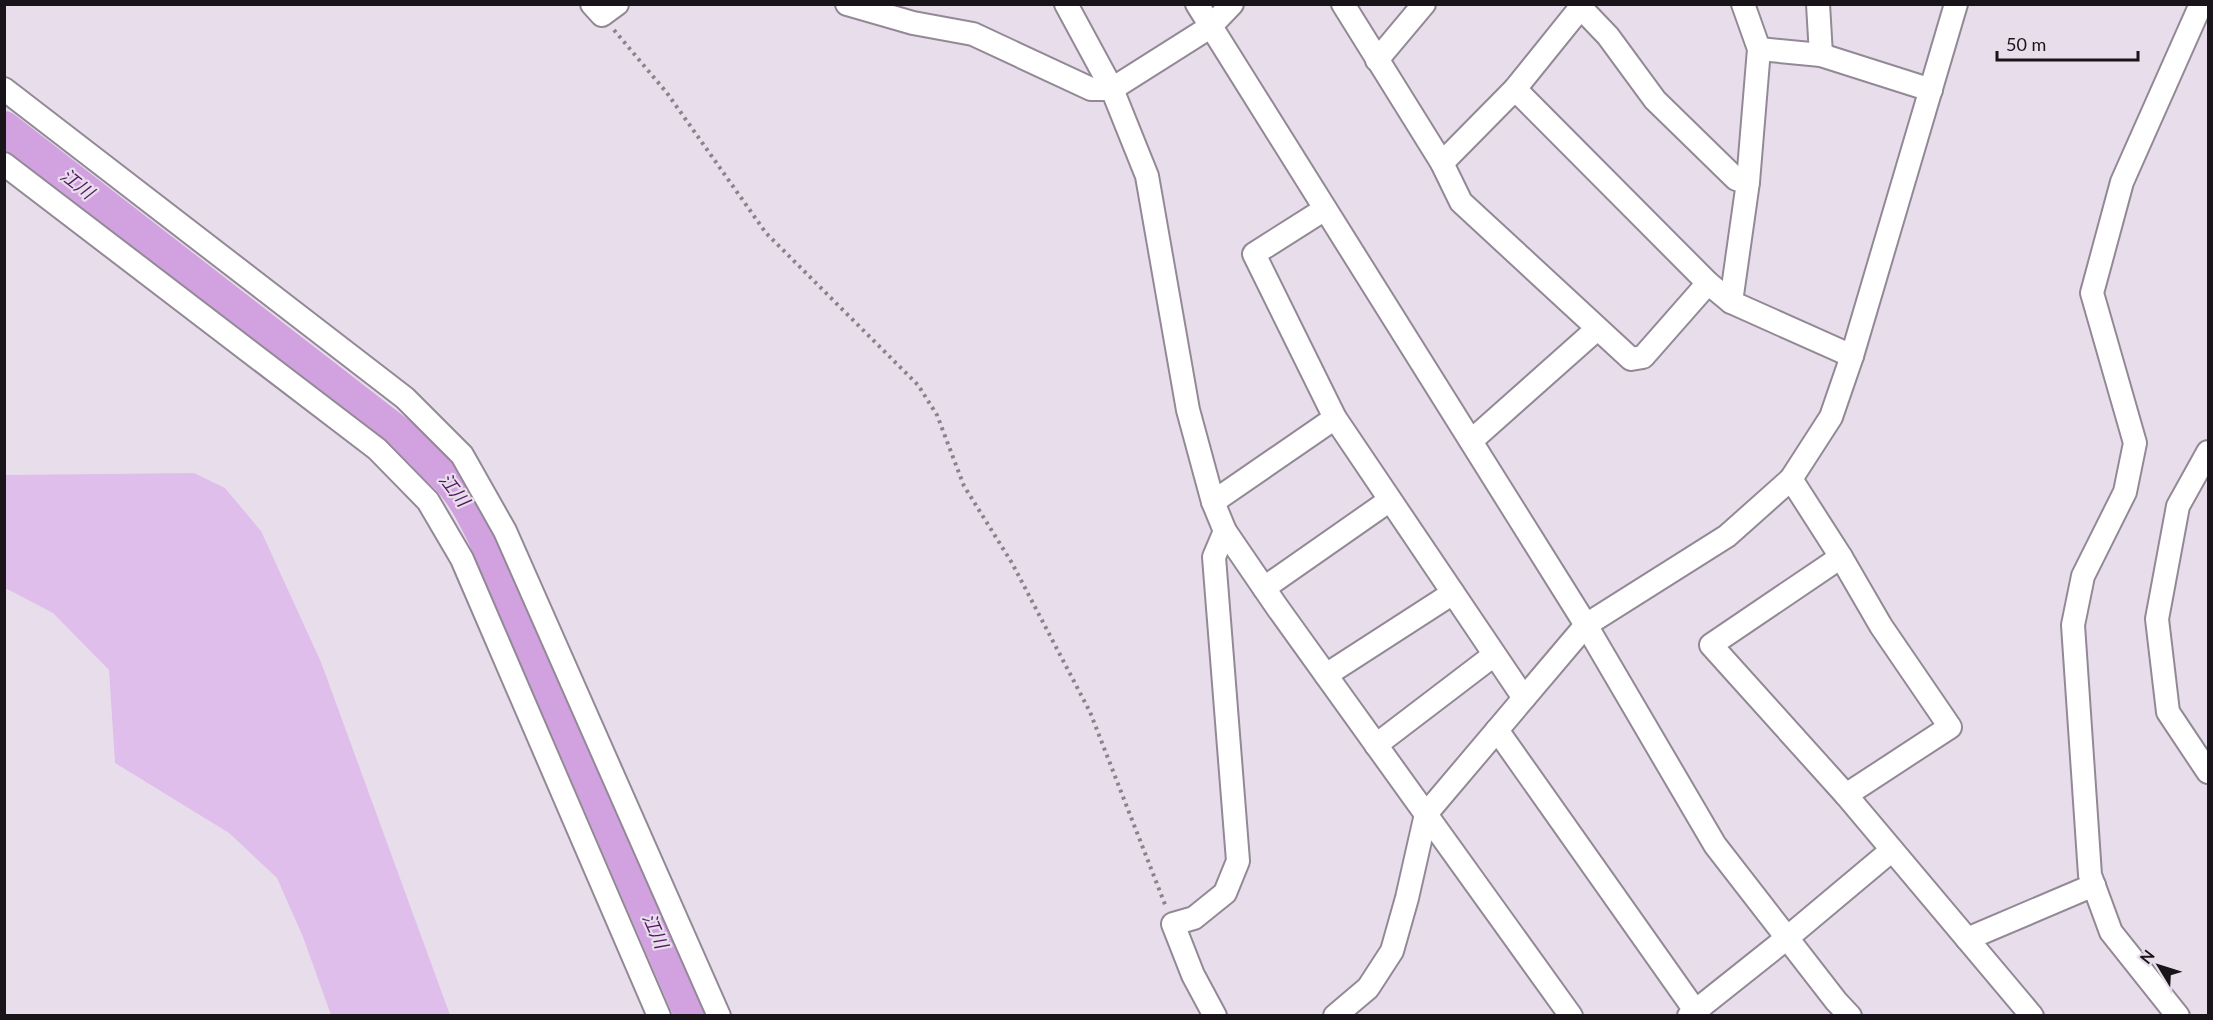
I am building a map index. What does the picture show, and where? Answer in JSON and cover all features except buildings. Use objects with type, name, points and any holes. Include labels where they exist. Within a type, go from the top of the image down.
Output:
[{"type":"street","points":[[847,4],[913,23],[973,34],[1090,89],[1112,89],[1210,27],[1232,4]]},
{"type":"street","points":[[1066,4],[1112,89],[1147,176],[1188,410],[1213,502],[1225,531],[1571,1016]]},
{"type":"street","points":[[1197,4],[1586,625],[1715,844],[1850,1016]]},
{"type":"street","points":[[1342,4],[1442,163],[1461,202],[1631,359],[1643,357],[1708,283]]},
{"type":"street","points":[[1377,60],[1424,4]]},
{"type":"street","points":[[1731,302],[1748,182],[1759,49],[1743,4]]},
{"type":"street","points":[[1818,4],[1821,55]]},
{"type":"street","points":[[1335,1016],[1368,988],[1392,951],[1426,814],[1586,625],[1727,536],[1791,479],[1831,417],[1852,356],[1956,4]]},
{"type":"street","points":[[2178,1016],[2111,932],[2090,875],[2073,625],[2083,576],[2125,492],[2135,443],[2092,293],[2122,182],[2201,4]]},
{"type":"street","points":[[1442,163],[1515,89],[1577,12],[1585,12],[1608,36],[1655,100],[1736,179],[1748,182]]},
{"type":"street","points":[[1759,49],[1821,55],[1931,90]]},
{"type":"street","points":[[4,89],[405,398],[462,454],[506,531],[719,1016]]},
{"type":"street","points":[[1515,89],[1708,283],[1731,302],[1852,356]]},
{"type":"street","points":[[4,164],[377,449],[428,501],[462,559],[659,1016]]},
{"type":"street","points":[[1325,209],[1254,254],[1335,418],[1524,698]]},
{"type":"street","points":[[1471,441],[1597,329]]},
{"type":"street","points":[[1213,502],[1335,418]]},
{"type":"street","points":[[2208,452],[2178,506],[2157,620],[2168,712],[2208,771]]},
{"type":"street","points":[[1791,479],[1841,557],[1881,626],[1950,727],[1846,795]]},
{"type":"street","points":[[1264,588],[1390,500]]},
{"type":"street","points":[[1215,1016],[1193,975],[1173,924],[1194,918],[1225,893],[1238,861],[1214,557],[1225,531]]},
{"type":"street","points":[[1841,557],[1711,645],[1846,795],[2032,1016]]},
{"type":"street","points":[[1326,675],[1453,592]]},
{"type":"street","points":[[1376,745],[1494,655]]},
{"type":"street","points":[[1497,730],[1694,1014],[1892,850]]},
{"type":"street","points":[[1967,939],[2094,885]]},
{"type":"path","points":[[604,8],[766,232],[918,385],[937,415],[964,486],[1017,572],[1090,712],[1173,924]]},
{"type":"shaded area","points":[[194,473],[225,488],[261,531],[321,662],[450,1015],[331,1015],[303,937],[277,878],[229,833],[115,763],[109,670],[53,613],[5,588],[5,475]]},
{"type":"waterway","name":"江川","points":[[4,128],[421,451],[459,491],[484,536],[692,1016]]}]
